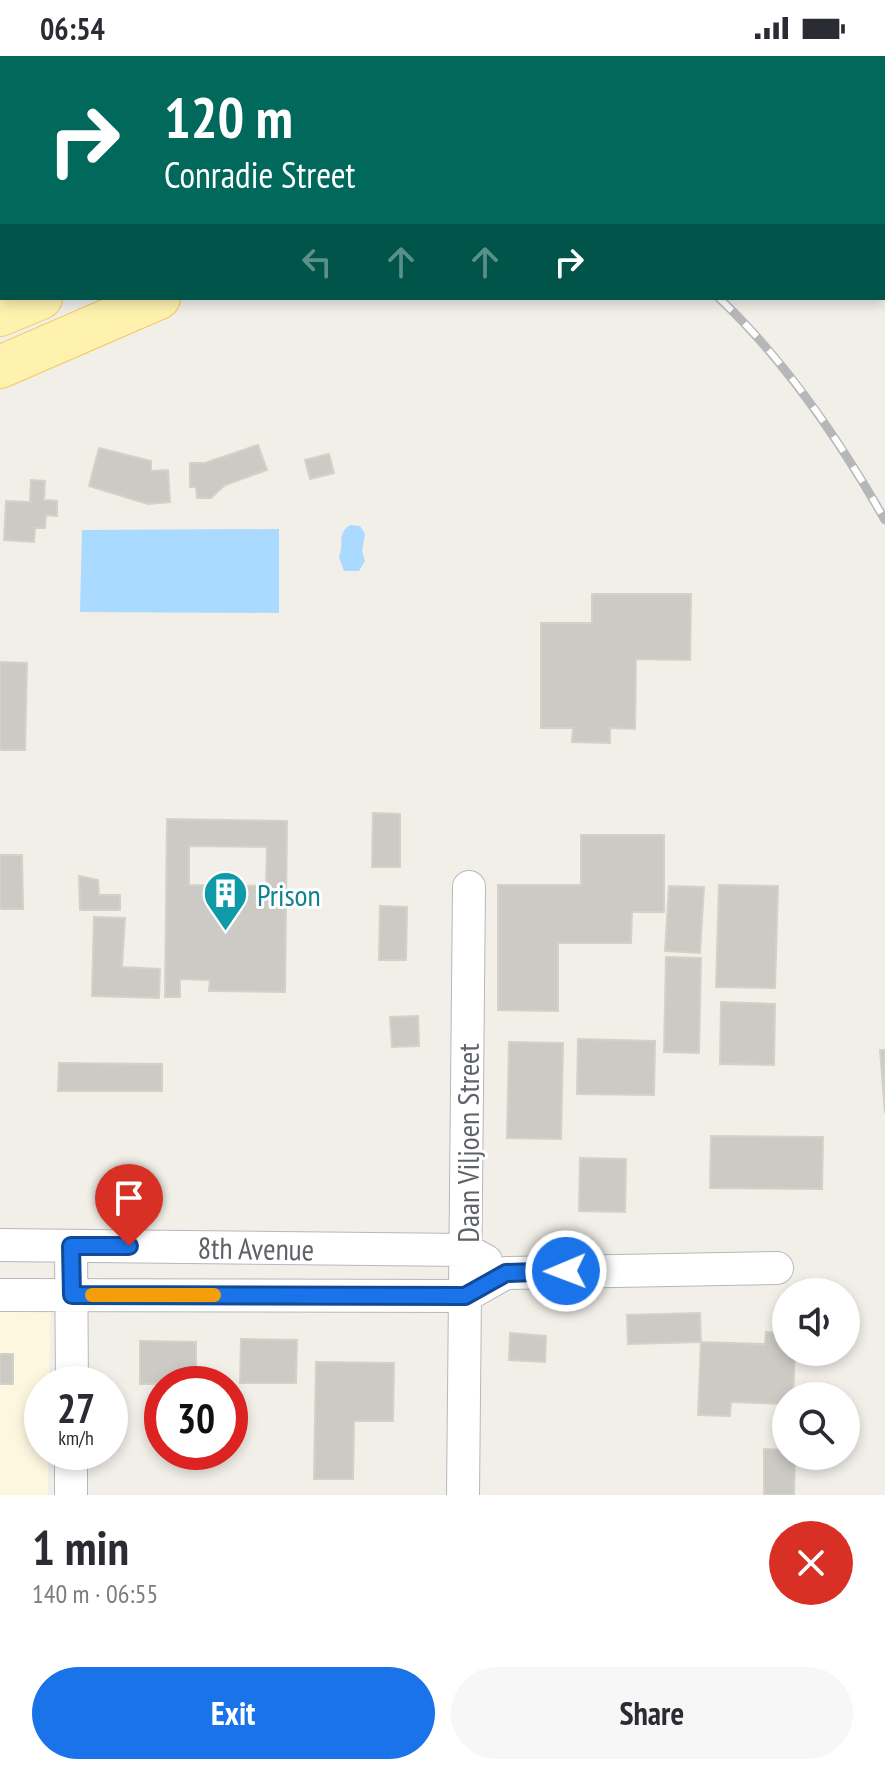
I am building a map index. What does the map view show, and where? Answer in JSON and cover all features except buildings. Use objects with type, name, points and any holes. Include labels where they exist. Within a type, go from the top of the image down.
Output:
[{"type":"main road","points":[[0,315],[36,300]]},
{"type":"main road","points":[[0,367],[154,300]]},
{"type":"street","name":"Daan Viljoen Street","points":[[463,1495],[469,887]]},
{"type":"street","name":"8th Avenue","points":[[0,1245],[466,1250],[506,1273]]},
{"type":"street","points":[[71,1246],[72,1366]]},
{"type":"street","name":"8th Avenue","points":[[0,1295],[465,1296],[506,1273],[777,1268]]},
{"type":"street","points":[[71,1470],[71,1495]]},
{"type":"shaded area","points":[[0,1295],[51,1295],[49,1366],[24,1366],[24,1470],[48,1470],[48,1495],[0,1495]]},
{"type":"water","points":[[350,525],[360,526],[365,534],[362,551],[365,561],[359,571],[344,571],[339,557],[342,536]]},
{"type":"water","points":[[279,529],[279,613],[80,612],[82,530]]},
{"type":"railway","points":[[721,300],[767,348],[810,403],[885,520]]},
{"type":"slow traffic","points":[[92,1295],[214,1295]]},
{"type":"place","name":"Prison","points":[[226,933]]},
{"type":"route","points":[[129,1246],[71,1246],[72,1295],[465,1296],[506,1273],[566,1271]]}]
